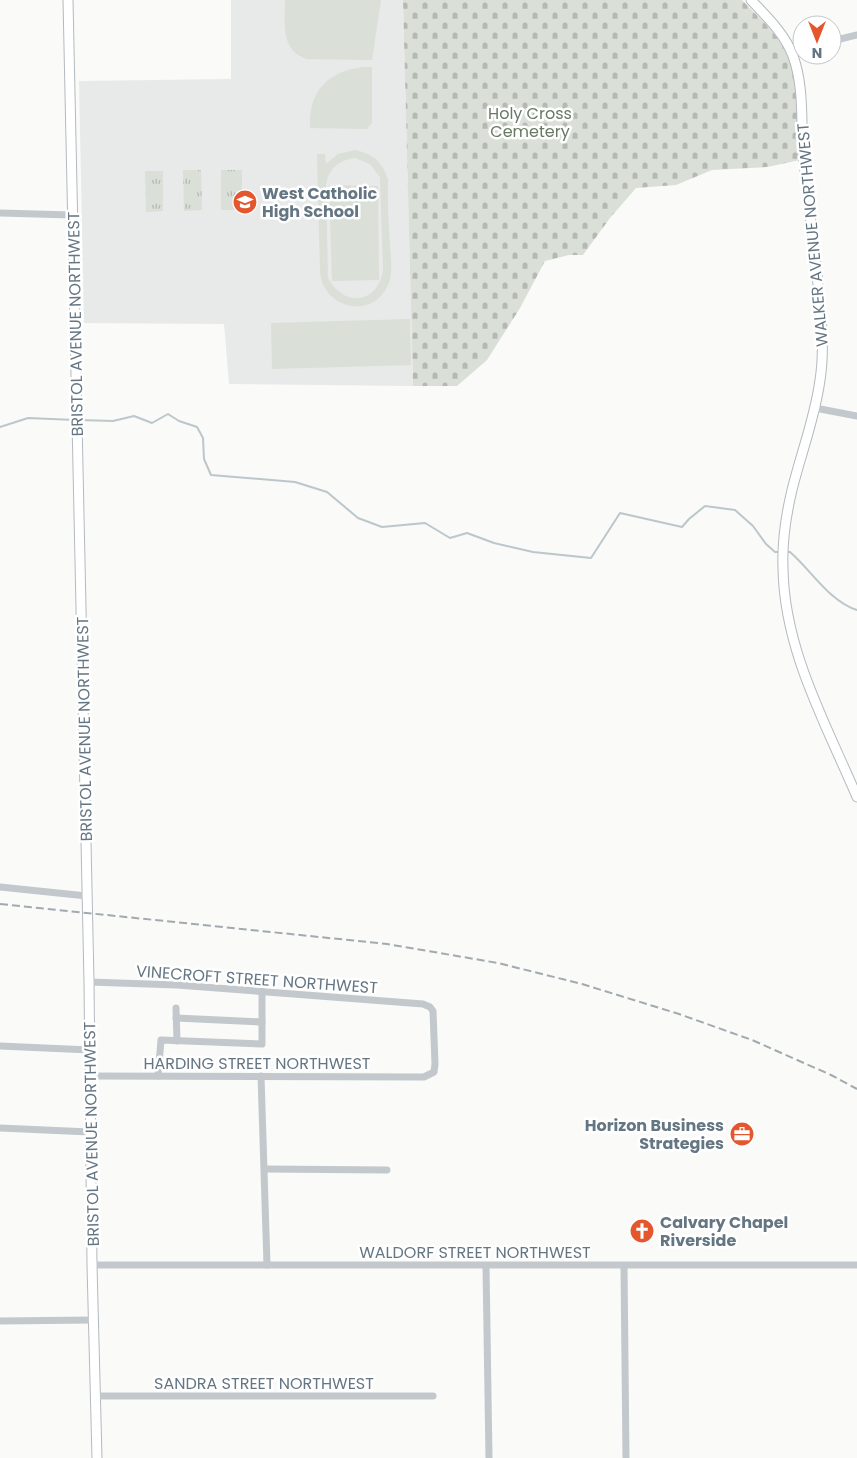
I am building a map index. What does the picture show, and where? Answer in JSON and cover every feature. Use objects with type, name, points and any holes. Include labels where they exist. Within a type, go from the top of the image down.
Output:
[{"type":"street","name":"BRISTOL AVENUE NORTHWEST","points":[[68,0],[91,1076],[90,1132],[96,1458]]},
{"type":"street","name":"WALKER AVENUE NORTHWEST","points":[[751,0],[772,22],[784,38],[792,54]]},
{"type":"street","points":[[842,39],[857,35]]},
{"type":"street","name":"WALKER AVENUE NORTHWEST","points":[[795,65],[800,84],[803,151],[823,333],[820,380],[815,408],[792,489],[783,545],[783,570],[788,618],[801,665],[857,797]]},
{"type":"street","points":[[0,213],[72,216]]},
{"type":"street","points":[[815,408],[857,416]]},
{"type":"street","points":[[0,887],[87,896]]},
{"type":"street","name":"VINECROFT STREET NORTHWEST","points":[[89,982],[177,985],[423,1004],[430,1007],[433,1011],[435,1064],[434,1072],[424,1077]]},
{"type":"street","points":[[158,1076],[161,1040],[262,1044],[262,991]]},
{"type":"street","points":[[176,1008],[177,1041]]},
{"type":"street","points":[[176,1018],[262,1022]]},
{"type":"street","points":[[0,1046],[90,1050]]},
{"type":"street","name":"HARDING STREET NORTHWEST","points":[[91,1076],[424,1077]]},
{"type":"street","points":[[262,1076],[267,1265]]},
{"type":"street","points":[[0,1128],[90,1132]]},
{"type":"street","points":[[265,1170],[387,1170]]},
{"type":"street","name":"WALDORF STREET NORTHWEST","points":[[92,1265],[857,1265]]},
{"type":"street","points":[[486,1266],[489,1458]]},
{"type":"street","points":[[624,1266],[626,1458]]},
{"type":"street","points":[[0,1321],[93,1320]]},
{"type":"street","name":"SANDRA STREET NORTHWEST","points":[[95,1396],[434,1396]]},
{"type":"shaded area","name":"West Catholic High School","points":[[231,0],[403,0],[413,386],[229,384],[224,324],[84,323],[79,81],[231,79]]},
{"type":"green space","points":[[285,0],[381,0],[372,60],[307,59],[298,55],[292,50],[286,35]]},
{"type":"green space","name":"Holy Cross Cemetery","points":[[403,0],[742,0],[776,36],[790,59],[796,87],[800,160],[767,167],[712,170],[676,185],[636,188],[610,218],[583,255],[569,255],[545,261],[520,308],[487,360],[457,386],[413,386]]},
{"type":"green space","points":[[372,67],[372,123],[367,129],[310,128],[310,115],[313,103],[323,85],[340,73]]},
{"type":"green space","points":[[355,150],[367,154],[380,164],[388,180],[391,276],[381,296],[371,303],[360,306],[338,301],[329,294],[323,284],[320,271],[317,154],[325,154],[326,164],[338,154]],"holes":[[[355,158],[370,164],[380,177],[383,270],[375,290],[360,298],[351,298],[335,288],[328,278],[326,187],[331,171],[343,161]]]},
{"type":"green space","points":[[183,170],[201,170],[202,210],[184,211]]},
{"type":"green space","points":[[221,170],[242,170],[242,210],[221,210]]},
{"type":"green space","points":[[145,171],[163,171],[163,211],[146,212]]},
{"type":"green space","points":[[329,185],[378,186],[379,280],[332,281]]},
{"type":"green space","points":[[410,319],[411,365],[272,369],[271,323]]},
{"type":"waterway","points":[[80,420],[113,421],[134,416],[152,423],[168,414],[179,421],[197,427],[203,438],[204,459],[211,475],[295,482],[327,492],[358,518],[382,527],[425,523],[450,538],[467,533],[494,543],[533,552],[591,558],[620,513],[682,527],[705,506],[735,510],[753,526],[766,544],[775,552],[780,552]]},
{"type":"waterway","points":[[0,427],[28,418],[75,420]]},
{"type":"waterway","points":[[787,552],[790,552],[798,559],[829,593],[847,606],[857,610]]},
{"type":"railway","points":[[0,904],[387,944],[498,963],[582,984],[679,1014],[752,1040],[831,1075],[857,1089]]},
{"type":"place","name":"West Catholic High School","points":[[245,202]]},
{"type":"place","name":"Horizon Business Strategies","points":[[742,1134]]},
{"type":"place","name":"Calvary Chapel Riverside","points":[[642,1231]]}]
